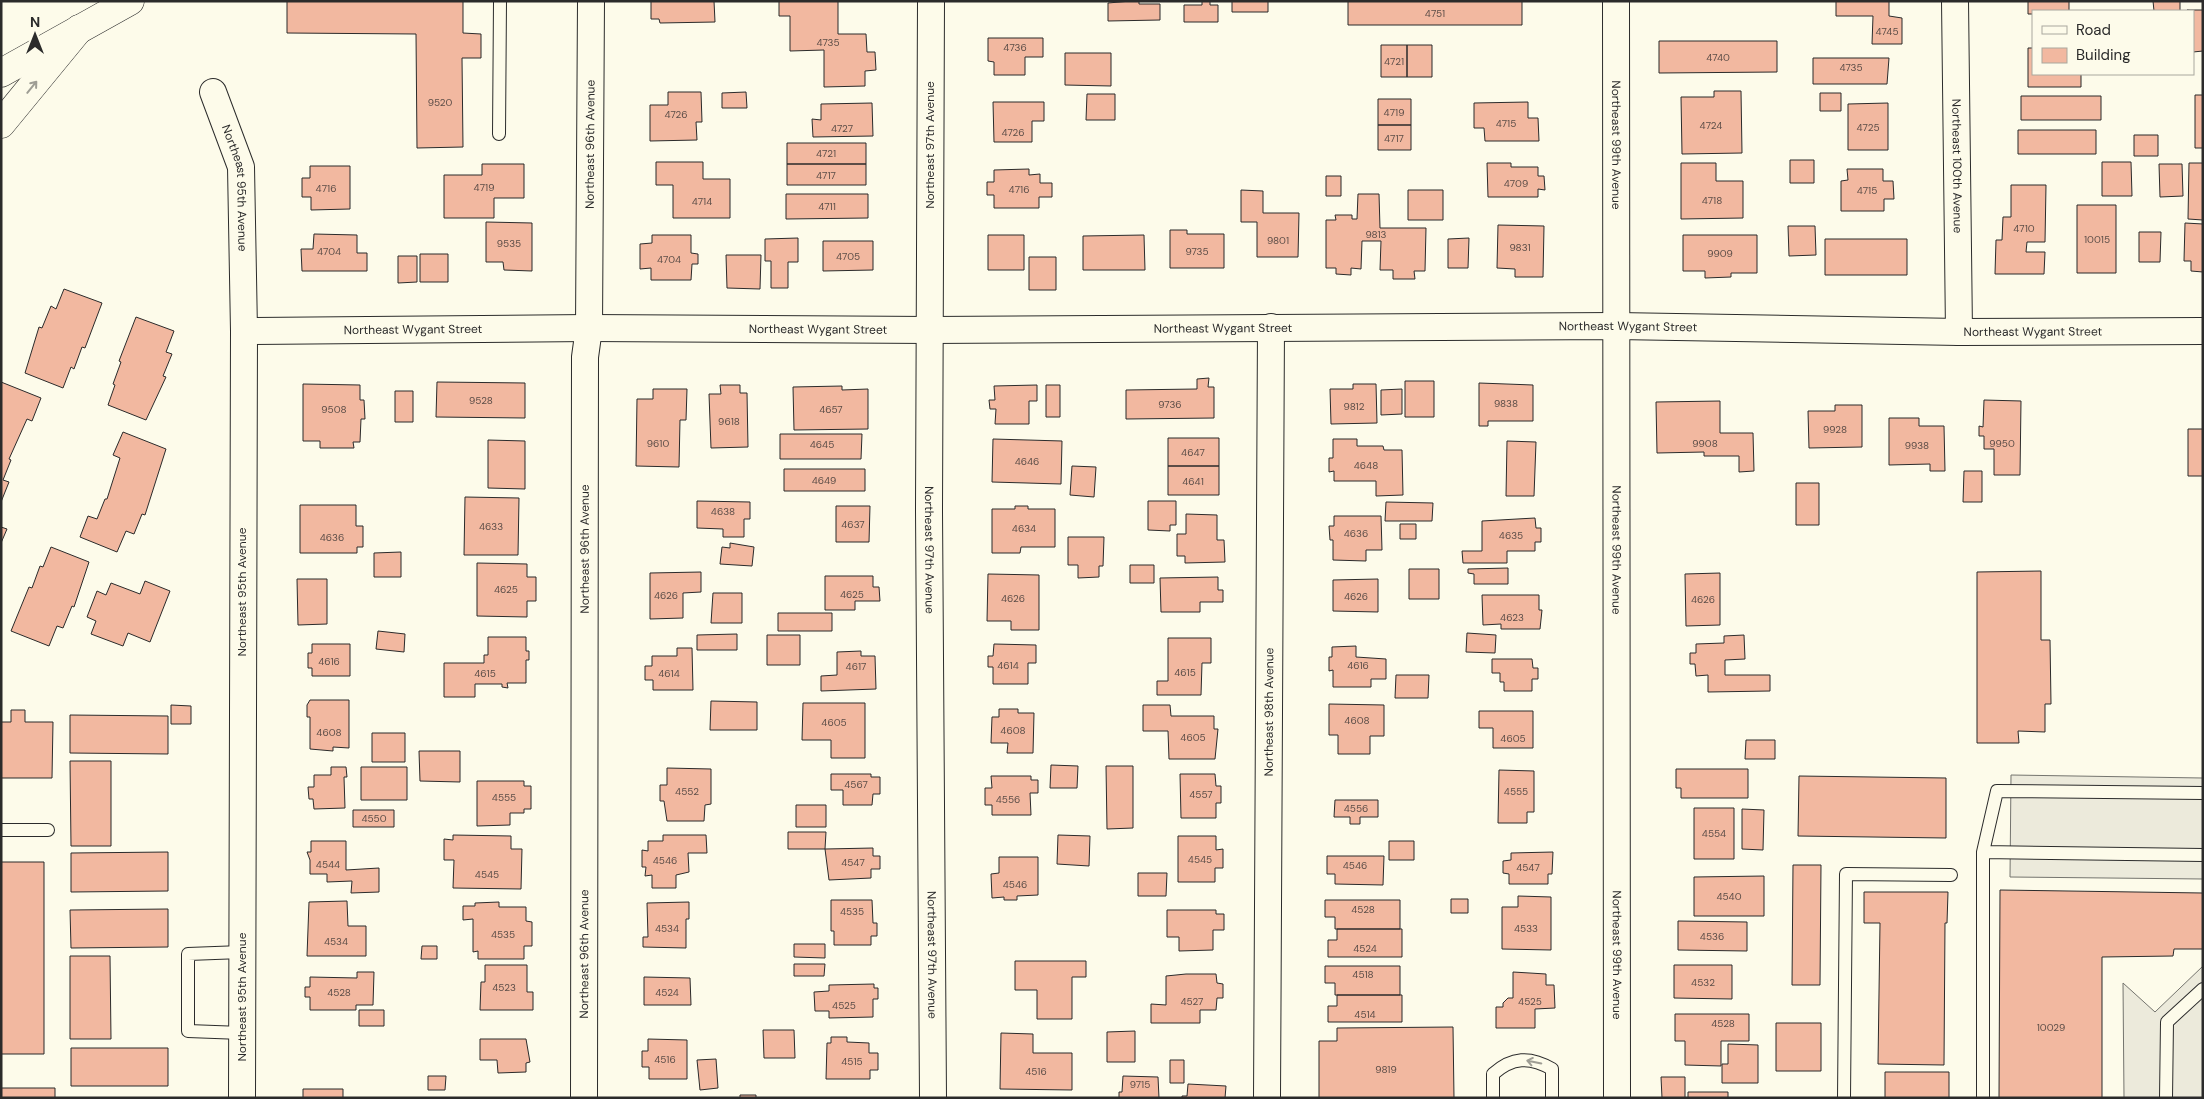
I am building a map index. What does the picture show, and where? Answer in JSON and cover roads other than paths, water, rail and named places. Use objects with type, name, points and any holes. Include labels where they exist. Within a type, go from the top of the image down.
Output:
[{"type":"main road","points":[[1,73],[130,1]]},
{"type":"main road","points":[[1,124],[79,29]]},
{"type":"street","name":"Northeast 96th Avenue","points":[[584,1098],[585,367],[589,328],[591,1]]},
{"type":"street","name":"Northeast 97th Avenue","points":[[931,1],[930,330],[933,1098]]},
{"type":"street","name":"Northeast 99th Avenue","points":[[1616,1],[1617,1098]]},
{"type":"street","name":"Northeast 100th Avenue","points":[[1955,1],[1959,332]]},
{"type":"street","name":"Northeast 95th Avenue","points":[[213,92],[241,167],[244,332],[242,1098]]},
{"type":"street","name":"Northeast Wygant Street","points":[[244,332],[589,328],[930,330],[1617,326],[1959,332],[2203,331]]},
{"type":"street","name":"Northeast 98th Avenue","points":[[1267,1098],[1271,327]]},
{"type":"lane","points":[[499,134],[500,1]]},
{"type":"lane","points":[[1982,1098],[1983,852],[1997,791],[2203,793]]},
{"type":"lane","points":[[1,830],[48,830]]},
{"type":"lane","points":[[1983,852],[2203,855]]},
{"type":"lane","points":[[1844,1098],[1846,874],[1951,875]]},
{"type":"lane","points":[[242,952],[188,954],[188,1031],[242,1033]]},
{"type":"lane","points":[[2166,1098],[2167,1022],[2203,989]]},
{"type":"lane","points":[[1493,1098],[1493,1074],[1503,1065],[1520,1060],[1537,1060],[1552,1069],[1552,1098]]}]
